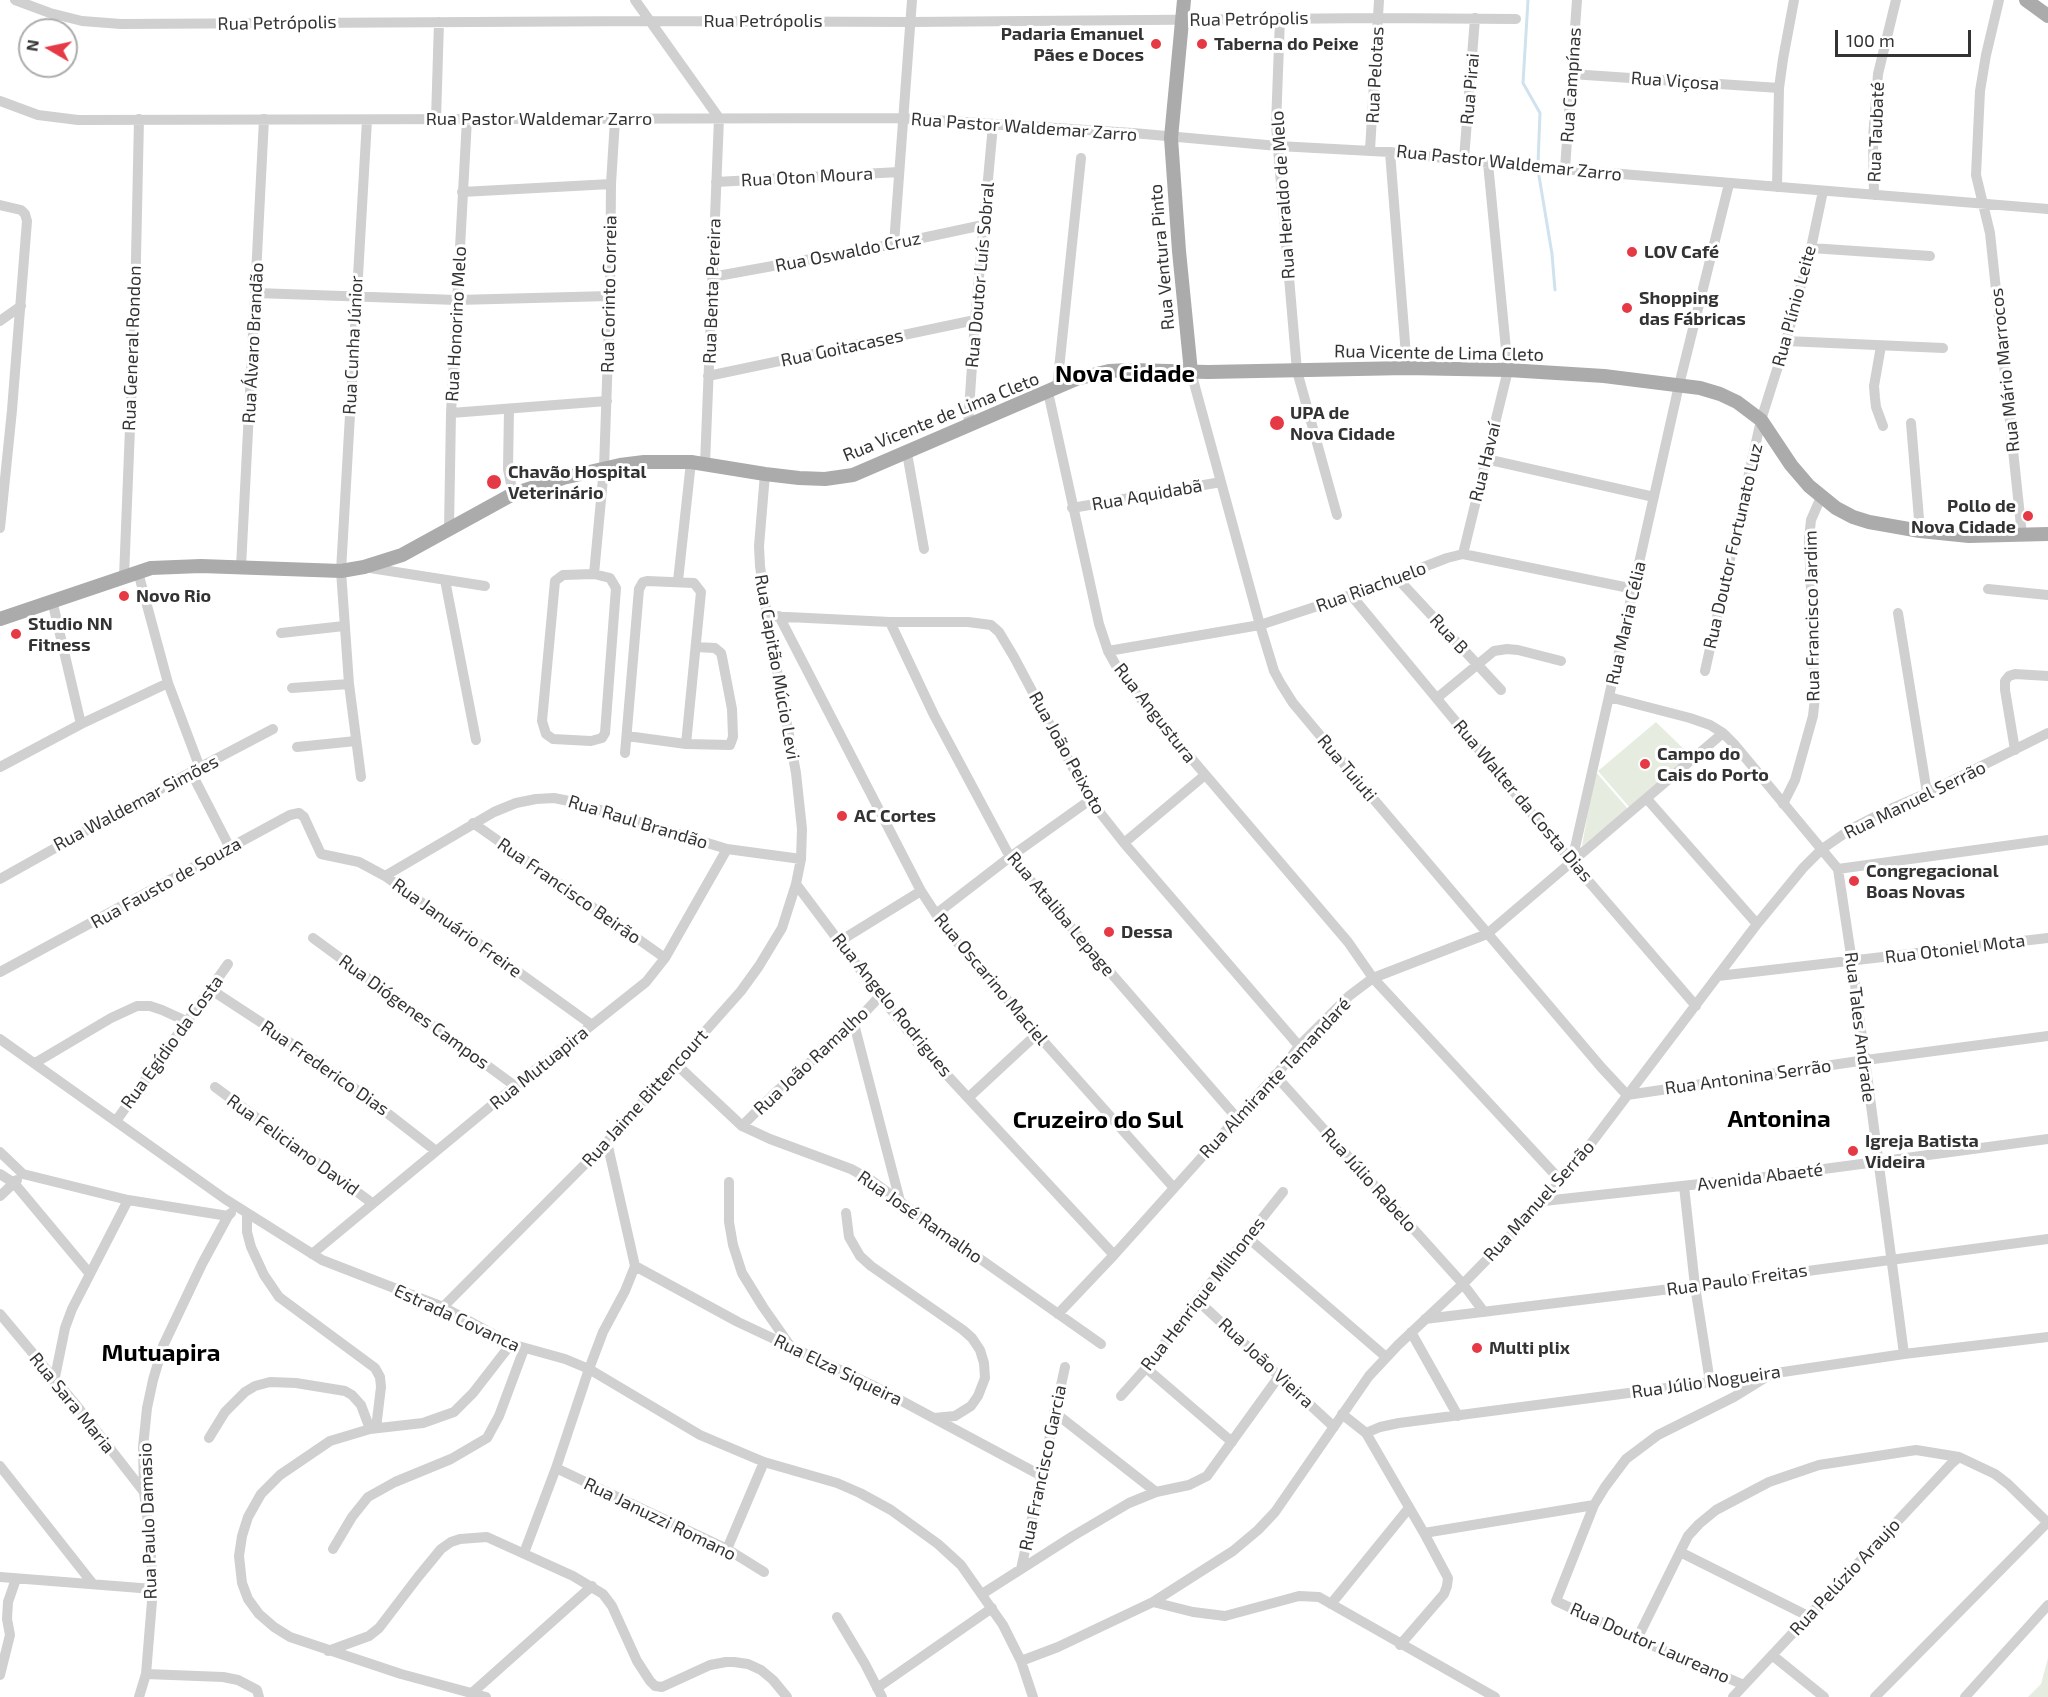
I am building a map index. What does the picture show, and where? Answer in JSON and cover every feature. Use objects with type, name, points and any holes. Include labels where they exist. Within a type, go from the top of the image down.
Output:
[{"type":"main road","name":"Rua Ventura Pinto","points":[[1184,0],[1171,138],[1191,372]]},
{"type":"main road","points":[[2026,0],[2048,16]]},
{"type":"main road","name":"Rua Vicente de Lima Cleto","points":[[0,619],[151,568],[241,567],[341,571],[364,567],[402,555],[513,494],[604,468],[644,462],[698,463],[765,474],[825,478],[853,476],[1076,379],[1109,371],[1297,371],[1407,368],[1508,370],[1604,376],[1700,388],[1720,394],[1748,409],[1761,420],[1791,465],[1821,497],[1853,517],[1920,531],[1969,536],[2048,534]]},
{"type":"street","name":"Rua Petrópolis","points":[[15,0],[50,13],[82,21],[121,24],[910,22],[1280,18],[1515,19]]},
{"type":"street","points":[[635,0],[719,118]]},
{"type":"street","points":[[894,244],[912,0]]},
{"type":"street","name":"Rua Pelotas","points":[[1370,150],[1379,0]]},
{"type":"street","name":"Rua Campínas","points":[[1565,169],[1577,0]]},
{"type":"street","points":[[1777,187],[1779,88],[1794,0]]},
{"type":"street","name":"Rua Taubaté","points":[[1874,195],[1873,138],[1878,74],[1896,0]]},
{"type":"street","name":"Rua Mário Marrocos","points":[[1999,0],[1986,55],[1977,121],[1976,175],[1990,233],[2022,535]]},
{"type":"street","name":"Rua Heraldo de Melo","points":[[1280,18],[1276,125],[1297,371],[1337,515]]},
{"type":"street","name":"Rua Pirai","points":[[1464,159],[1475,18]]},
{"type":"street","points":[[436,119],[440,22]]},
{"type":"street","name":"Rua Viçosa","points":[[1571,74],[1779,88]]},
{"type":"street","name":"Rua Pastor Waldemar Zarro","points":[[0,101],[38,115],[64,118],[615,120],[903,118],[1278,146],[1370,150],[1488,163],[1729,184],[2048,209]]},
{"type":"street","name":"Rua Benta Pereira","points":[[678,581],[698,463],[708,376],[719,118]]},
{"type":"street","name":"Rua General Rondon","points":[[124,577],[139,119]]},
{"type":"street","name":"Rua Álvaro Brandão","points":[[241,567],[264,119]]},
{"type":"street","name":"Rua Honorino Melo","points":[[449,529],[452,413],[467,119]]},
{"type":"street","name":"Rua Cunha Júnior","points":[[361,777],[349,684],[341,571],[367,120]]},
{"type":"street","name":"Rua Corinto Correia","points":[[594,574],[604,468],[611,184],[615,120]]},
{"type":"street","name":"Rua Doutor Luís Sobral","points":[[968,426],[993,125]]},
{"type":"street","points":[[1390,152],[1407,368]]},
{"type":"street","name":"Rua Angustura","points":[[1080,158],[1052,390],[1072,508],[1099,624],[1108,651],[1129,684],[1348,942],[1373,978],[1561,1181]]},
{"type":"street","name":"Rua Havaí","points":[[1462,554],[1508,370],[1488,163]]},
{"type":"street","name":"Rua Oton Moura","points":[[716,182],[898,172]]},
{"type":"street","points":[[462,192],[611,184]]},
{"type":"street","name":"Rua Maria Célia","points":[[1572,862],[1654,497],[1729,184]]},
{"type":"street","name":"Rua Plínio Leite","points":[[1761,420],[1786,341],[1811,248],[1823,191]]},
{"type":"street","points":[[0,205],[21,210],[26,214],[27,221],[21,306],[4,460],[0,528]]},
{"type":"street","name":"Rua Oswaldo Cruz","points":[[712,277],[894,244],[983,225]]},
{"type":"street","points":[[1811,248],[1930,256]]},
{"type":"street","points":[[256,293],[457,300],[610,296]]},
{"type":"street","points":[[0,321],[21,306]]},
{"type":"street","name":"Rua Goitacases","points":[[708,376],[975,320]]},
{"type":"street","points":[[1786,341],[1943,348]]},
{"type":"street","points":[[1881,346],[1875,398],[1883,426]]},
{"type":"street","name":"Rua Tuiuti","points":[[1191,372],[1274,671],[1293,703],[1487,934],[1627,1095]]},
{"type":"street","points":[[452,413],[607,401]]},
{"type":"street","points":[[509,409],[508,469],[513,494]]},
{"type":"street","name":"Rua Doutor Fortunato Luz","points":[[1705,672],[1761,420]]},
{"type":"street","points":[[1911,423],[1920,531]]},
{"type":"street","points":[[907,453],[924,549]]},
{"type":"street","points":[[1486,459],[1654,497]]},
{"type":"street","name":"Rua Capitão Múcio Levi","points":[[765,474],[759,546],[760,566],[796,773],[802,829],[801,859]]},
{"type":"street","name":"Rua Aquidabã","points":[[1072,508],[1221,482]]},
{"type":"street","name":"Rua Francisco Jardim","points":[[1783,804],[1795,780],[1813,716],[1815,697],[1809,539],[1811,520],[1821,497]]},
{"type":"street","name":"Rua Riachuelo","points":[[1108,651],[1260,625],[1351,596],[1462,554],[1634,589]]},
{"type":"street","points":[[364,567],[485,586]]},
{"type":"street","points":[[138,572],[168,683],[196,770],[230,848]]},
{"type":"street","points":[[594,574],[610,578],[616,588],[605,733],[602,738],[591,741],[554,739],[546,734],[542,721],[555,580],[563,575],[594,574]]},
{"type":"street","name":"Rua B","points":[[1397,578],[1501,690]]},
{"type":"street","points":[[445,580],[476,740]]},
{"type":"street","points":[[625,753],[639,589],[643,582],[647,581],[694,583],[701,592],[686,744]]},
{"type":"street","points":[[1988,589],[2048,595]]},
{"type":"street","name":"Rua Walter da Costa Dias","points":[[1351,596],[1572,862],[1696,1006]]},
{"type":"street","points":[[52,600],[81,724]]},
{"type":"street","points":[[1898,613],[1927,793]]},
{"type":"street","name":"Rua João Peixoto","points":[[767,616],[890,622],[981,622],[992,625],[999,632],[1090,800],[1124,843],[1299,1046]]},
{"type":"street","name":"Rua Oscarino Maciel","points":[[779,616],[921,891],[936,914],[957,942],[1174,1188]]},
{"type":"street","name":"Rua Ataliba Lepage","points":[[890,622],[934,715],[1010,857],[1237,1118]]},
{"type":"street","points":[[281,633],[344,626]]},
{"type":"street","points":[[627,736],[686,744],[730,745],[734,737],[732,709],[721,652],[715,648],[696,647]]},
{"type":"street","points":[[1437,698],[1494,651],[1507,649],[1561,661]]},
{"type":"street","points":[[2015,750],[2005,681],[2009,676],[2015,674],[2048,676]]},
{"type":"street","points":[[0,767],[81,724],[168,683]]},
{"type":"street","points":[[292,688],[349,684]]},
{"type":"street","points":[[1609,697],[1690,718],[1710,725],[1723,734],[1734,744],[1838,869],[2048,840]]},
{"type":"street","name":"Rua Waldemar Simões","points":[[0,879],[273,729]]},
{"type":"street","name":"Rua Manuel Serrão","points":[[1021,1661],[1058,1647],[1153,1602],[1253,1536],[1275,1512],[1361,1386],[1386,1357],[1463,1284],[1544,1201],[1696,1006],[1756,924],[1822,849],[1851,829],[2048,733]]},
{"type":"street","name":"Rua Almirante Tamandaré","points":[[1059,1314],[1237,1118],[1299,1046],[1349,996],[1373,978],[1487,934],[1723,734]]},
{"type":"street","points":[[297,747],[356,741]]},
{"type":"street","points":[[1124,843],[1205,775]]},
{"type":"street","name":"Rua Raul Brandão","points":[[385,876],[494,812],[516,803],[554,798],[574,802],[727,849],[801,859]]},
{"type":"street","points":[[1647,799],[1756,924]]},
{"type":"street","points":[[936,914],[1090,800]]},
{"type":"street","name":"Rua Fausto de Souza","points":[[0,972],[296,813],[304,817],[316,846]]},
{"type":"street","name":"Rua Francisco Beirão","points":[[473,823],[664,958]]},
{"type":"street","name":"Rua Januário Freire","points":[[316,846],[321,854],[359,862],[385,876],[592,1025]]},
{"type":"street","name":"Rua Mutuapira","points":[[312,1254],[646,981],[664,958],[727,849]]},
{"type":"street","name":"Rua Jaime Bittencourt","points":[[443,1307],[607,1142],[741,991],[782,928],[796,884],[801,859]]},
{"type":"street","name":"Rua Tales Andrade","points":[[1838,869],[1866,1060],[1877,1161],[1904,1354]]},
{"type":"street","name":"Rua Angelo Rodrigues","points":[[796,884],[920,1046],[1114,1255]]},
{"type":"street","points":[[840,940],[921,891]]},
{"type":"street","name":"Rua Diógenes Campos","points":[[314,938],[515,1086]]},
{"type":"street","name":"Rua Otoniel Mota","points":[[1718,976],[2048,938]]},
{"type":"street","name":"Rua Egídio da Costa","points":[[116,1121],[228,964]]},
{"type":"street","name":"Rua Frederico Dias","points":[[210,989],[364,1095],[436,1151]]},
{"type":"street","name":"Rua João Ramalho","points":[[742,1126],[777,1091],[854,1024],[880,996]]},
{"type":"street","points":[[35,1064],[111,1018],[137,1006],[150,1006],[186,1021]]},
{"type":"street","points":[[854,1024],[900,1201]]},
{"type":"street","points":[[968,1098],[1037,1034]]},
{"type":"street","name":"Rua Antonina Serrão","points":[[1627,1095],[2048,1036]]},
{"type":"street","name":"Estrada Covanca","points":[[0,1039],[243,1210],[312,1254],[338,1267],[443,1307],[511,1344],[565,1359],[589,1369],[700,1435],[764,1462],[837,1483],[891,1509],[939,1544],[961,1565],[992,1608],[1021,1661],[1034,1697]]},
{"type":"street","name":"Rua José Ramalho","points":[[676,1064],[742,1126],[871,1179],[1101,1344]]},
{"type":"street","name":"Rua Júlio Rabelo","points":[[1275,1075],[1463,1284],[1484,1311]]},
{"type":"street","name":"Rua Feliciano David","points":[[214,1087],[372,1203]]},
{"type":"street","name":"Avenida Abaeté","points":[[1544,1201],[1684,1186],[2048,1138]]},
{"type":"street","points":[[524,1553],[603,1332],[625,1291],[635,1266],[607,1142]]},
{"type":"street","points":[[0,1152],[22,1174],[128,1200],[228,1216]]},
{"type":"street","points":[[0,1174],[14,1184],[90,1274]]},
{"type":"street","points":[[0,1196],[22,1174]]},
{"type":"street","points":[[729,1182],[729,1222],[733,1245],[742,1273],[791,1347]]},
{"type":"street","points":[[1684,1186],[1695,1286],[1710,1382]]},
{"type":"street","name":"Rua Henrique Milhones","points":[[1121,1396],[1146,1368],[1283,1192]]},
{"type":"street","points":[[54,1382],[65,1328],[128,1200]]},
{"type":"street","points":[[243,1210],[251,1247],[264,1275],[279,1297],[375,1368],[380,1377],[381,1387],[373,1428]]},
{"type":"street","name":"Rua Paulo Damasio","points":[[139,1697],[146,1674],[153,1589],[144,1492],[143,1448],[147,1408],[153,1380],[167,1337],[202,1264],[228,1216],[243,1210]]},
{"type":"street","points":[[846,1213],[849,1237],[860,1256],[963,1330],[981,1350],[985,1377],[978,1396],[970,1406],[955,1416],[934,1418]]},
{"type":"street","points":[[1247,1237],[1386,1357]]},
{"type":"street","name":"Rua Paulo Freitas","points":[[1425,1319],[2048,1239]]},
{"type":"street","name":"Rua Elza Siqueira","points":[[635,1266],[738,1322],[872,1385],[1040,1475]]},
{"type":"street","name":"Rua João Vieira","points":[[1197,1300],[1334,1427]]},
{"type":"street","name":"Rua Sara Maria","points":[[0,1314],[144,1492]]},
{"type":"street","points":[[1411,1332],[1458,1416]]},
{"type":"street","name":"Rua Júlio Nogueira","points":[[1366,1433],[1399,1423],[1904,1354],[2048,1337]]},
{"type":"street","points":[[486,1697],[328,1651],[290,1637],[259,1614],[248,1599],[242,1583],[239,1556],[248,1517],[261,1494],[280,1475],[330,1441],[373,1428],[423,1422],[454,1412],[473,1393],[511,1344]]},
{"type":"street","points":[[333,1549],[352,1517],[368,1497],[395,1482],[451,1459],[487,1438],[499,1416],[524,1349]]},
{"type":"street","name":"Rua Francisco Garcia","points":[[1021,1569],[1065,1367]]},
{"type":"street","points":[[1146,1368],[1232,1442]]},
{"type":"street","points":[[1424,1533],[1594,1505],[1617,1469],[1638,1448],[1658,1435],[1734,1397],[1773,1373]]},
{"type":"street","points":[[982,1594],[1129,1503],[1156,1491],[1180,1488],[1207,1476],[1280,1375]]},
{"type":"street","points":[[209,1438],[225,1412],[245,1392],[255,1386],[270,1382],[296,1383],[345,1391],[361,1405],[373,1428]]},
{"type":"street","points":[[1054,1412],[1156,1491]]},
{"type":"street","points":[[1342,1414],[1366,1433],[1448,1578],[1448,1586],[1444,1594],[1400,1645]]},
{"type":"street","points":[[1637,1639],[1688,1536],[1716,1510],[1769,1482],[1819,1465],[1917,1450],[1959,1457],[1995,1474],[2048,1522],[1875,1697]]},
{"type":"street","name":"Rua Pelúzio Araujo","points":[[1733,1697],[1959,1457]]},
{"type":"street","points":[[727,1549],[764,1462]]},
{"type":"street","points":[[0,1466],[93,1584]]},
{"type":"street","name":"Rua Januzzi Romano","points":[[556,1468],[727,1549],[764,1572]]},
{"type":"street","name":"Rua Doutor Laureano","points":[[1594,1505],[1556,1601],[1744,1685]]},
{"type":"street","points":[[1331,1604],[1409,1508]]},
{"type":"street","points":[[328,1651],[369,1636],[379,1628],[418,1577],[450,1542],[487,1537],[592,1586],[603,1594],[612,1606],[637,1661],[655,1686],[662,1687],[710,1665],[734,1662],[748,1664],[760,1670],[773,1680],[787,1697]]},
{"type":"street","points":[[1680,1552],[1808,1616]]},
{"type":"street","points":[[0,1576],[153,1589]]},
{"type":"street","points":[[0,1675],[10,1635],[7,1619],[8,1602],[15,1579]]},
{"type":"street","points":[[472,1693],[592,1586]]},
{"type":"street","points":[[1153,1602],[1214,1616],[1236,1614],[1299,1596],[1319,1597],[1495,1697]]},
{"type":"street","points":[[1965,1697],[2048,1605]]},
{"type":"street","points":[[837,1617],[880,1693],[992,1608]]},
{"type":"street","points":[[1772,1655],[1824,1697]]},
{"type":"street","points":[[146,1674],[223,1677],[238,1680],[257,1690],[259,1697]]},
{"type":"shaded area","name":"Campo do Cais do Porto","points":[[1656,722],[1692,757],[1631,809],[1598,771]]},
{"type":"shaded area","points":[[1595,771],[1628,809],[1582,846]]},
{"type":"shaded area","points":[[2048,1658],[2048,1697],[2028,1697],[2041,1684]]},
{"type":"waterway","points":[[1528,0],[1523,83],[1540,113],[1538,163]]},
{"type":"waterway","points":[[1538,170],[1552,254],[1555,290]]},
{"type":"place","name":"Padaria Emanuel Pães e Doces","points":[[1156,44]]},
{"type":"place","name":"Taberna do Peixe","points":[[1202,44]]},
{"type":"place","name":"LOV Café","points":[[1632,252]]},
{"type":"place","name":"Shopping das Fábricas","points":[[1627,308]]},
{"type":"place","name":"UPA de Nova Cidade","points":[[1277,423]]},
{"type":"place","name":"Chavão Hospital Veterinário","points":[[494,482]]},
{"type":"place","name":"Pollo de Nova Cidade","points":[[2028,516]]},
{"type":"place","name":"Novo Rio","points":[[124,596]]},
{"type":"place","name":"Studio NN Fitness","points":[[16,634]]},
{"type":"place","name":"Campo do Cais do Porto","points":[[1645,764]]},
{"type":"place","name":"AC Cortes","points":[[842,816]]},
{"type":"place","name":"Congregacional Boas Novas","points":[[1854,881]]},
{"type":"place","name":"Dessa","points":[[1109,932]]},
{"type":"place","name":"Igreja Batista Videira","points":[[1853,1151]]},
{"type":"place","name":"Multi plix","points":[[1477,1348]]},
{"type":"district","name":"Nova Cidade","points":[[1125,374]]},
{"type":"district","name":"Antonina","points":[[1779,1119]]},
{"type":"district","name":"Cruzeiro do Sul","points":[[1098,1120]]},
{"type":"district","name":"Mutuapira","points":[[161,1353]]}]
